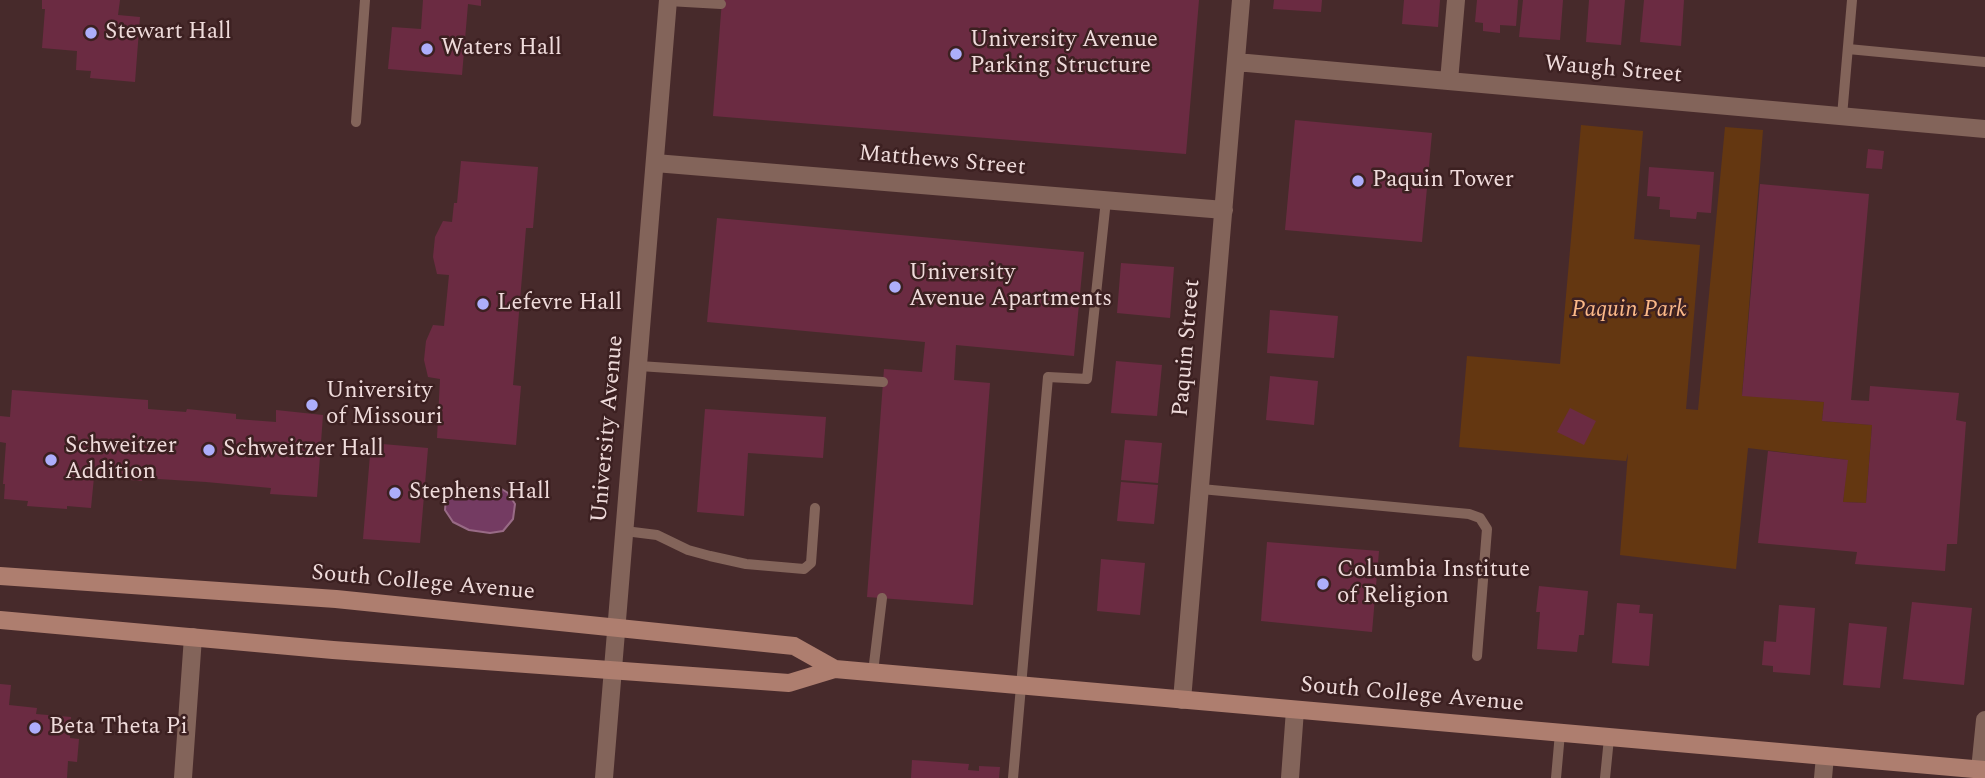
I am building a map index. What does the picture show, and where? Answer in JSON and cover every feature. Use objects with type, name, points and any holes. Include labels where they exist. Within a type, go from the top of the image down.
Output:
[{"type":"main road","name":"South College Avenue","points":[[0,576],[336,599],[617,626],[794,646],[835,669]]},
{"type":"main road","name":"South College Avenue","points":[[0,620],[789,683],[835,669],[1982,770]]},
{"type":"street","name":"University Avenue","points":[[604,778],[668,0]]},
{"type":"street","name":"Paquin Street","points":[[1182,700],[1241,0]]},
{"type":"street","points":[[1449,81],[1456,0]]},
{"type":"street","name":"Waugh Street","points":[[1236,62],[1985,129]]},
{"type":"street","name":"Matthews Street","points":[[655,163],[1224,210]]},
{"type":"street","points":[[183,778],[193,637]]},
{"type":"street","points":[[1290,778],[1295,710]]},
{"type":"street","points":[[1982,770],[1985,720]]},
{"type":"street","points":[[1823,778],[1825,756]]},
{"type":"lane","points":[[356,122],[365,0]]},
{"type":"lane","points":[[668,0],[721,4]]},
{"type":"lane","points":[[1842,116],[1852,0]]},
{"type":"lane","points":[[1847,49],[1985,62]]},
{"type":"lane","points":[[1013,778],[1048,377],[1087,379],[1106,200]]},
{"type":"lane","points":[[639,366],[884,382]]},
{"type":"lane","points":[[1201,489],[1469,514],[1480,518],[1487,529],[1477,656]]},
{"type":"lane","points":[[625,531],[657,535],[688,550],[746,564],[804,569],[811,563],[815,508]]},
{"type":"lane","points":[[873,672],[882,598]]},
{"type":"lane","points":[[1556,778],[1560,733]]},
{"type":"lane","points":[[1605,778],[1609,738]]},
{"type":"green space","name":"Paquin Park","points":[[1581,125],[1643,131],[1634,239],[1700,245],[1686,409],[1698,410],[1725,127],[1763,130],[1742,395],[1824,402],[1822,421],[1872,425],[1866,503],[1843,502],[1847,460],[1748,448],[1736,569],[1620,555],[1628,453],[1626,461],[1459,447],[1467,356],[1560,364]]},
{"type":"shaded area","points":[[464,487],[481,494],[491,488],[500,488],[508,493],[515,504],[513,519],[503,531],[490,533],[469,530],[453,522],[445,510],[446,498],[453,491]]},
{"type":"building","name":"Stewart Hall","points":[[42,0],[120,0],[118,15],[140,17],[135,82],[90,78],[91,71],[76,70],[77,51],[42,48],[45,9],[42,9]]},
{"type":"building","name":"Waters Hall","points":[[423,0],[481,0],[481,6],[468,4],[462,75],[388,69],[392,27],[421,29]]},
{"type":"building","name":"University Avenue Parking Structure","points":[[722,0],[1199,0],[1186,154],[713,116]]},
{"type":"building","points":[[1274,0],[1322,0],[1321,12],[1273,9]]},
{"type":"building","points":[[1404,0],[1440,0],[1438,27],[1402,24]]},
{"type":"building","points":[[1477,0],[1518,0],[1516,26],[1500,25],[1500,33],[1483,31],[1483,23],[1475,22]]},
{"type":"building","points":[[1523,0],[1563,0],[1560,40],[1519,37]]},
{"type":"building","points":[[1589,0],[1625,0],[1621,45],[1586,42]]},
{"type":"building","points":[[1644,0],[1684,0],[1681,46],[1640,42]]},
{"type":"building","name":"Paquin Tower","points":[[1295,120],[1432,133],[1422,242],[1285,230]]},
{"type":"building","points":[[1868,149],[1884,151],[1882,169],[1866,168]]},
{"type":"building","name":"Lefevre Hall","points":[[461,161],[538,167],[533,228],[526,228],[513,385],[521,386],[516,445],[437,438],[440,379],[428,377],[424,360],[426,341],[433,325],[444,326],[449,275],[437,274],[433,257],[435,237],[443,221],[452,222],[454,203],[457,203]]},
{"type":"building","points":[[1649,167],[1714,172],[1711,213],[1697,212],[1696,219],[1670,217],[1670,210],[1659,209],[1660,197],[1647,196]]},
{"type":"building","points":[[1760,184],[1869,194],[1851,400],[1869,401],[1870,386],[1959,393],[1956,420],[1966,422],[1957,544],[1947,544],[1945,571],[1855,564],[1857,552],[1758,543],[1768,451],[1848,460],[1843,502],[1866,503],[1872,425],[1822,421],[1824,402],[1742,396]]},
{"type":"building","name":"University Avenue Apartments","points":[[717,218],[1084,252],[1074,356],[956,345],[954,380],[990,383],[973,605],[867,597],[884,369],[922,372],[925,342],[707,322]]},
{"type":"building","points":[[1121,263],[1174,267],[1170,318],[1117,313]]},
{"type":"building","points":[[1270,310],[1338,316],[1334,358],[1267,353]]},
{"type":"building","points":[[1116,361],[1162,365],[1157,416],[1111,413]]},
{"type":"building","points":[[1270,376],[1318,381],[1314,425],[1266,420]]},
{"type":"building","name":"Schweitzer Hall","points":[[12,390],[148,400],[148,409],[186,412],[187,409],[236,414],[236,419],[276,422],[276,410],[323,415],[317,497],[270,494],[271,488],[206,482],[94,477],[91,508],[27,506],[28,501],[4,499],[6,443],[0,442],[0,416],[10,417]]},
{"type":"building","points":[[1570,408],[1596,421],[1584,445],[1557,432]]},
{"type":"building","points":[[705,409],[826,417],[823,458],[748,453],[744,516],[697,512]]},
{"type":"building","points":[[1125,440],[1162,443],[1158,483],[1121,480]]},
{"type":"building","name":"Stephens Hall","points":[[371,443],[428,448],[420,543],[363,539]]},
{"type":"building","points":[[1121,482],[1158,485],[1154,524],[1117,521]]},
{"type":"building","points":[[1267,542],[1379,551],[1372,632],[1261,621]]},
{"type":"building","points":[[1101,559],[1145,563],[1140,615],[1097,611]]},
{"type":"building","points":[[1539,586],[1588,591],[1584,635],[1579,635],[1577,652],[1537,649],[1540,612],[1536,612]]},
{"type":"building","points":[[1912,602],[1972,608],[1964,685],[1903,679]]},
{"type":"building","points":[[1617,603],[1640,605],[1639,613],[1653,614],[1649,666],[1612,663]]},
{"type":"building","points":[[1779,605],[1815,608],[1810,675],[1773,672],[1773,666],[1762,665],[1764,641],[1776,642]]},
{"type":"building","points":[[1849,623],[1887,627],[1880,688],[1843,685]]},
{"type":"building","name":"Beta Theta Pi","points":[[0,684],[11,685],[9,705],[37,708],[36,714],[71,717],[70,738],[79,739],[77,762],[68,761],[67,778],[0,778]]},
{"type":"building","points":[[912,760],[969,764],[968,770],[979,771],[979,766],[1000,767],[999,778],[911,778]]},
{"type":"place","name":"Stewart Hall","points":[[91,33]]},
{"type":"place","name":"Waters Hall","points":[[427,49]]},
{"type":"place","name":"University Avenue Parking Structure","points":[[956,54]]},
{"type":"place","name":"Paquin Tower","points":[[1358,181]]},
{"type":"place","name":"University Avenue Apartments","points":[[895,287]]},
{"type":"place","name":"Lefevre Hall","points":[[483,304]]},
{"type":"place","name":"University of Missouri","points":[[312,405]]},
{"type":"place","name":"Schweitzer Hall","points":[[209,450]]},
{"type":"place","name":"Schweitzer Addition","points":[[51,460]]},
{"type":"place","name":"Stephens Hall","points":[[395,493]]},
{"type":"place","name":"Columbia Institute of Religion","points":[[1323,584]]},
{"type":"place","name":"Beta Theta Pi","points":[[35,728]]}]
